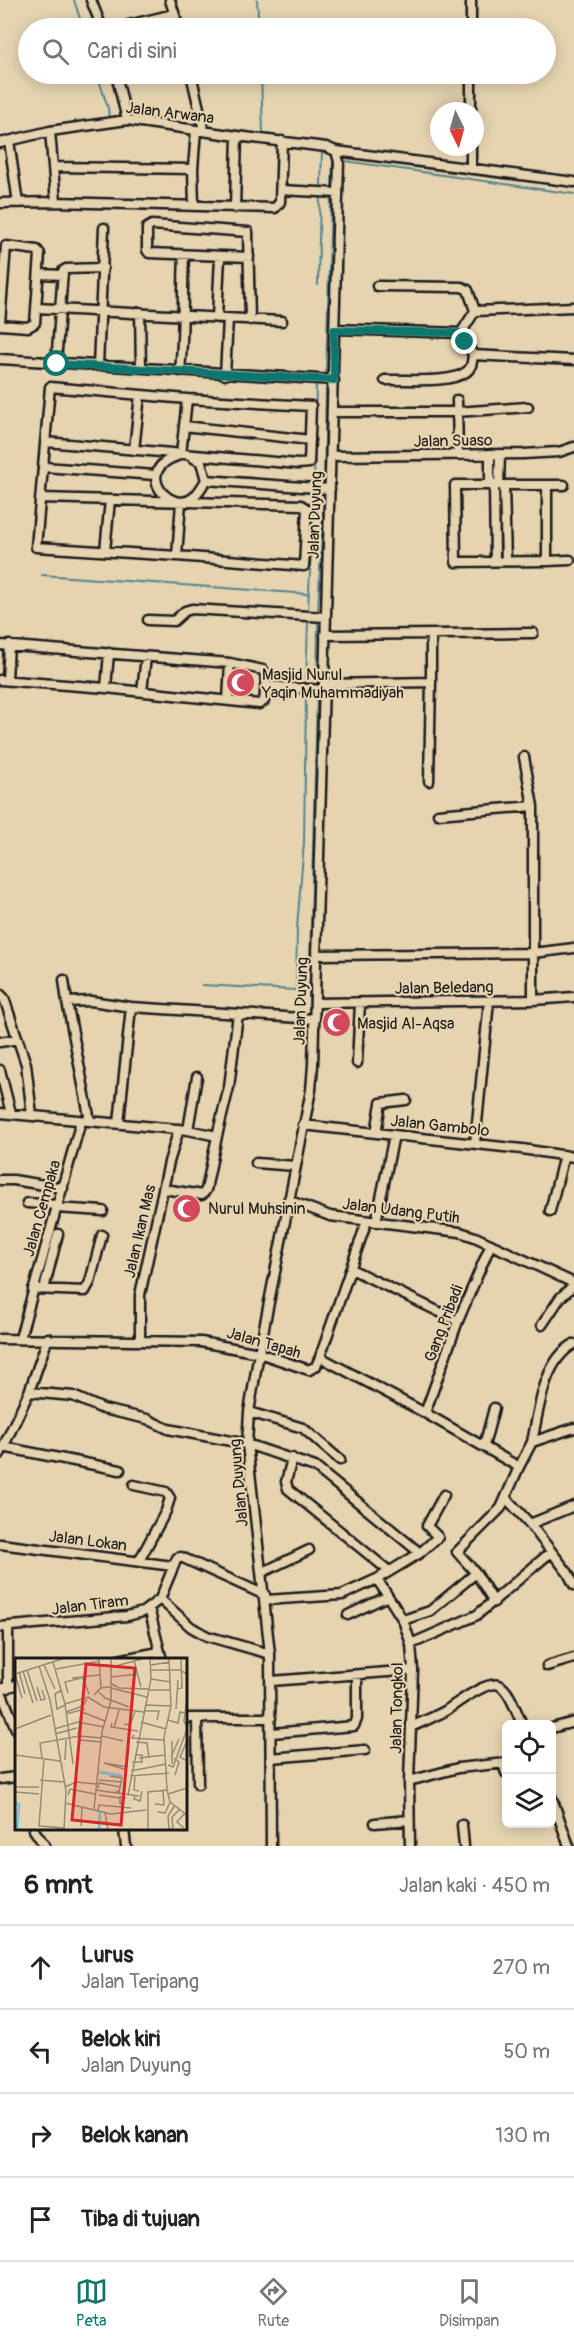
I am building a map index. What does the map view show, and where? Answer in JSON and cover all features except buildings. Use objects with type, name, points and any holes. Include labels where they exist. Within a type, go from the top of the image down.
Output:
[{"type":"street","points":[[91,0],[98,18]]},
{"type":"street","points":[[171,0],[175,18]]},
{"type":"street","points":[[471,0],[471,18]]},
{"type":"street","points":[[157,18],[174,14]]},
{"type":"street","points":[[118,84],[127,120]]},
{"type":"street","points":[[193,84],[200,130],[194,169],[194,205]]},
{"type":"street","points":[[471,84],[471,102]]},
{"type":"street","name":"Jalan Arwana","points":[[4,142],[50,131],[127,120],[326,147],[336,151],[574,182]]},
{"type":"street","points":[[50,131],[56,202]]},
{"type":"street","points":[[235,208],[237,136]]},
{"type":"street","points":[[0,203],[56,202],[277,208],[281,190],[282,141]]},
{"type":"street","points":[[4,142],[18,203]]},
{"type":"street","name":"Jalan Duyung","points":[[269,1846],[272,1733],[270,1654],[266,1598],[248,1444],[249,1412],[312,1082],[325,687],[321,489],[331,456],[339,162],[336,151]]},
{"type":"street","points":[[471,156],[471,169]]},
{"type":"street","points":[[53,167],[194,169]]},
{"type":"street","points":[[281,190],[338,193]]},
{"type":"street","points":[[249,258],[148,252],[148,227],[152,225],[247,231],[250,234],[250,320]]},
{"type":"street","points":[[98,366],[104,228]]},
{"type":"street","points":[[6,246],[38,250],[40,254],[39,274],[37,308],[33,325],[0,324],[6,246]]},
{"type":"street","points":[[180,371],[184,335],[182,317],[184,255]]},
{"type":"street","points":[[217,318],[220,257]]},
{"type":"street","points":[[57,364],[63,275],[66,269],[103,268]]},
{"type":"street","points":[[39,274],[63,275]]},
{"type":"street","points":[[377,286],[462,287],[468,290],[475,311]]},
{"type":"street","points":[[475,311],[574,307]]},
{"type":"street","points":[[37,308],[282,321]]},
{"type":"street","points":[[460,333],[475,311]]},
{"type":"street","points":[[140,312],[141,368]]},
{"type":"street","points":[[225,375],[228,319]]},
{"type":"street","points":[[334,330],[460,333]]},
{"type":"street","points":[[385,380],[453,378],[465,373],[470,368],[473,356],[460,333]]},
{"type":"street","points":[[473,356],[574,360]]},
{"type":"street","points":[[0,359],[225,375],[334,380]]},
{"type":"street","points":[[41,498],[300,505],[307,509],[304,566],[36,547],[50,387],[187,399],[311,406],[309,463],[297,464],[46,442]]},
{"type":"street","points":[[134,450],[140,395]]},
{"type":"street","points":[[181,454],[187,399]]},
{"type":"street","points":[[456,400],[458,455]]},
{"type":"street","points":[[332,412],[456,412],[528,407]]},
{"type":"street","points":[[184,426],[310,440]]},
{"type":"street","name":"Jalan Suaso","points":[[331,456],[559,452],[574,447]]},
{"type":"street","points":[[181,454],[194,457],[201,462],[206,480],[190,500],[181,502],[172,500],[159,489],[155,475],[157,468],[166,459],[181,454]]},
{"type":"street","points":[[495,454],[506,561]]},
{"type":"street","points":[[44,467],[155,475]]},
{"type":"street","points":[[206,480],[321,489]]},
{"type":"street","points":[[495,561],[497,484]]},
{"type":"street","points":[[564,485],[455,485],[456,562],[570,560]]},
{"type":"street","points":[[547,485],[547,561]]},
{"type":"street","points":[[105,551],[110,500]]},
{"type":"street","points":[[177,556],[181,502]]},
{"type":"street","points":[[148,620],[170,622],[185,611],[192,609],[325,617]]},
{"type":"street","points":[[325,635],[533,633]]},
{"type":"street","points":[[429,781],[431,635]]},
{"type":"street","points":[[5,645],[230,663],[263,669],[266,674],[264,700],[261,704],[4,680],[5,645]]},
{"type":"street","points":[[106,688],[109,652]]},
{"type":"street","points":[[142,692],[146,657]]},
{"type":"street","points":[[228,700],[230,663]]},
{"type":"street","points":[[266,686],[325,687],[432,682]]},
{"type":"street","points":[[524,757],[532,806],[533,1000]]},
{"type":"street","points":[[438,814],[532,806]]},
{"type":"street","points":[[317,955],[532,953],[574,948]]},
{"type":"street","points":[[64,980],[86,1121]]},
{"type":"street","points":[[0,994],[4,998],[18,1039],[29,1079],[32,1115]]},
{"type":"street","name":"Jalan Beledang","points":[[315,1003],[533,1000],[574,996]]},
{"type":"street","points":[[475,1143],[489,1000]]},
{"type":"street","points":[[67,1002],[91,1001],[131,1007],[315,1019]]},
{"type":"street","points":[[357,1063],[360,1003]]},
{"type":"street","points":[[119,1123],[131,1007]]},
{"type":"street","points":[[164,1189],[202,1195],[206,1190],[230,1087],[238,1014]]},
{"type":"street","points":[[0,1042],[18,1039]]},
{"type":"street","points":[[0,1070],[11,1113]]},
{"type":"street","name":"Jalan Ikan Mas","points":[[140,1340],[140,1294],[164,1189],[197,1077]]},
{"type":"street","points":[[376,1133],[381,1103],[406,1100]]},
{"type":"street","points":[[0,1113],[119,1123],[217,1136]]},
{"type":"street","name":"Jalan Cempaka","points":[[20,1338],[33,1289],[47,1257],[57,1207],[86,1121]]},
{"type":"street","name":"Jalan Gambolo","points":[[303,1125],[475,1143],[574,1157]]},
{"type":"street","points":[[320,1358],[351,1269],[372,1221],[394,1135]]},
{"type":"street","points":[[550,1211],[564,1155]]},
{"type":"street","points":[[256,1163],[295,1166]]},
{"type":"street","points":[[0,1180],[8,1179],[63,1188]]},
{"type":"street","name":"Jalan Udang Putih","points":[[288,1200],[330,1216],[460,1232],[574,1284]]},
{"type":"street","points":[[27,1203],[103,1211]]},
{"type":"street","points":[[44,1289],[47,1257],[58,1234]]},
{"type":"street","points":[[33,1289],[81,1292],[87,1289],[102,1235]]},
{"type":"street","name":"Gang Pribadi","points":[[425,1413],[458,1321],[490,1244]]},
{"type":"street","points":[[351,1269],[458,1321]]},
{"type":"street","points":[[542,1325],[560,1298],[574,1284]]},
{"type":"street","points":[[48,1338],[29,1392],[2,1451],[120,1470]]},
{"type":"street","name":"Jalan Tapah","points":[[0,1339],[201,1342],[259,1353],[309,1370],[314,1369],[320,1358],[425,1413],[519,1467]]},
{"type":"street","points":[[494,1602],[476,1573],[457,1552],[501,1508],[507,1499],[519,1467],[532,1442],[543,1394],[555,1361],[559,1354],[574,1344]]},
{"type":"street","points":[[29,1392],[73,1396],[103,1409],[147,1419],[168,1429],[248,1444],[315,1467],[420,1553]]},
{"type":"street","points":[[484,1446],[494,1408]]},
{"type":"street","points":[[249,1412],[303,1428],[340,1460]]},
{"type":"street","points":[[532,1442],[574,1428]]},
{"type":"street","points":[[292,1458],[286,1482],[288,1489],[389,1571]]},
{"type":"street","points":[[134,1485],[166,1492],[170,1498],[166,1511],[139,1561]]},
{"type":"street","points":[[266,1598],[342,1595],[377,1579],[420,1553],[438,1537],[428,1530],[427,1526],[444,1495]]},
{"type":"street","points":[[507,1499],[551,1552],[571,1572],[574,1585]]},
{"type":"street","points":[[530,1524],[574,1506]]},
{"type":"street","name":"Jalan Lokan","points":[[0,1544],[173,1566],[177,1558],[184,1557],[266,1598]]},
{"type":"street","points":[[262,1572],[309,1550]]},
{"type":"street","points":[[411,1644],[477,1616],[551,1552]]},
{"type":"street","points":[[173,1566],[160,1599],[191,1628],[207,1636],[270,1654]]},
{"type":"street","points":[[403,1620],[430,1611],[476,1573]]},
{"type":"street","name":"Jalan Tongkol","points":[[377,1579],[403,1620],[411,1644],[413,1670],[409,1781],[410,1846]]},
{"type":"street","points":[[348,1615],[388,1596]]},
{"type":"street","name":"Jalan Tiram","points":[[4,1627],[127,1616],[149,1608],[160,1599]]},
{"type":"street","points":[[140,1658],[161,1656],[149,1608]]},
{"type":"street","points":[[4,1627],[12,1686],[0,1689],[15,1727]]},
{"type":"street","points":[[547,1666],[574,1658]]},
{"type":"street","points":[[271,1680],[413,1670]]},
{"type":"street","points":[[272,1733],[354,1726],[357,1719],[357,1675]]},
{"type":"street","points":[[411,1727],[494,1684],[500,1685],[506,1692],[520,1720]]},
{"type":"street","points":[[188,1718],[271,1718]]},
{"type":"street","points":[[196,1718],[198,1784]]},
{"type":"street","points":[[556,1727],[574,1722]]},
{"type":"street","points":[[271,1758],[365,1750]]},
{"type":"street","points":[[409,1781],[458,1768],[502,1763]]},
{"type":"street","points":[[0,1779],[15,1777]]},
{"type":"street","points":[[556,1809],[569,1846]]},
{"type":"street","points":[[375,1823],[409,1820]]},
{"type":"street","points":[[462,1825],[465,1846]]},
{"type":"street","points":[[35,1831],[45,1846]]},
{"type":"street","points":[[124,1831],[126,1846]]},
{"type":"waterway","points":[[74,0],[80,18]]},
{"type":"waterway","points":[[257,0],[258,18]]},
{"type":"waterway","points":[[100,84],[109,119]]},
{"type":"waterway","points":[[261,84],[263,133]]},
{"type":"waterway","points":[[321,186],[322,150]]},
{"type":"waterway","points":[[332,187],[333,159]]},
{"type":"waterway","points":[[345,161],[574,194]]},
{"type":"waterway","points":[[318,285],[320,197]]},
{"type":"waterway","points":[[326,374],[331,198]]},
{"type":"waterway","points":[[314,485],[316,385]]},
{"type":"waterway","points":[[318,611],[326,385]]},
{"type":"waterway","points":[[308,611],[314,491]]},
{"type":"waterway","points":[[42,575],[309,594]]},
{"type":"waterway","points":[[306,683],[308,622]]},
{"type":"waterway","points":[[317,684],[318,623]]},
{"type":"waterway","points":[[202,985],[296,990],[297,928],[304,842],[306,694]]},
{"type":"waterway","points":[[309,1003],[317,695]]},
{"type":"place","name":"Masjid Nurul Yaqin Muhammadiyah","points":[[241,683]]},
{"type":"place","name":"Masjid Al-Aqsa","points":[[336,1023]]},
{"type":"place","name":"Nurul Muhsinin","points":[[187,1208]]},
{"type":"route","points":[[57,364],[334,380],[334,330],[460,333],[465,342]]}]
